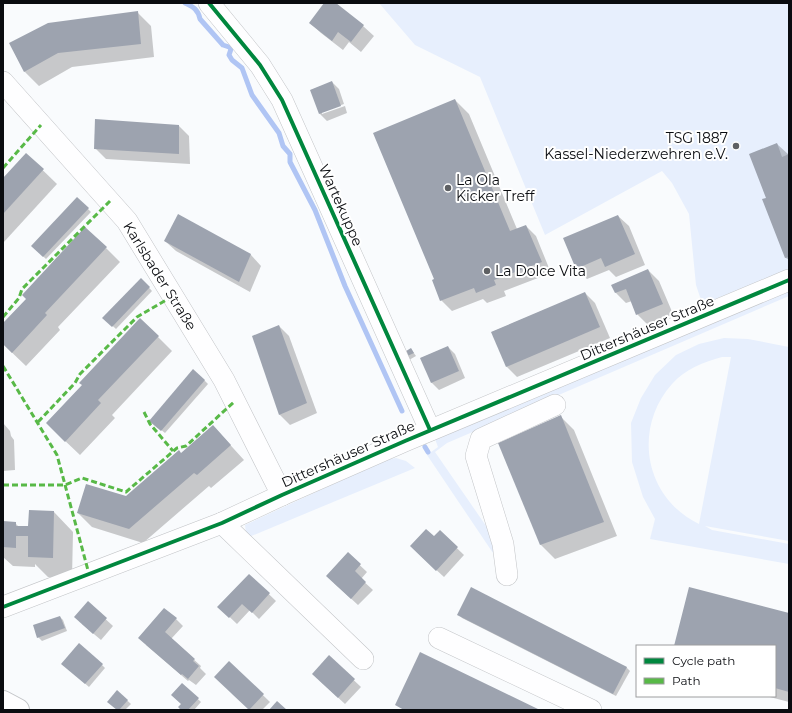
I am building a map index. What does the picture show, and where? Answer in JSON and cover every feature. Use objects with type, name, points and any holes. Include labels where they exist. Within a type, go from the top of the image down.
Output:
[{"type":"main road","points":[[3,702],[18,710]]},
{"type":"street","name":"Wartekuppe","points":[[209,3],[260,65],[282,100],[430,430]]},
{"type":"street","name":"Karlsbader Straße","points":[[3,82],[127,221],[224,380],[282,495]]},
{"type":"street","name":"Dittershäuser Straße","points":[[3,607],[222,523],[430,430],[789,280]]},
{"type":"street","points":[[508,575],[503,544],[476,456],[481,439],[555,405]]},
{"type":"street","points":[[222,523],[363,659]]},
{"type":"street","points":[[439,638],[591,710]]},
{"type":"shaded area","points":[[379,3],[789,3],[789,270],[710,301],[701,300],[696,285],[689,214],[672,183],[662,171],[545,235],[480,77],[415,45]]},
{"type":"shaded area","points":[[789,290],[789,296],[447,443],[435,452],[493,536],[495,550],[493,553],[427,455],[438,447],[435,439],[485,419],[484,414]]},
{"type":"shaded area","points":[[724,338],[748,339],[789,347],[789,541],[705,526],[712,530],[789,544],[789,564],[650,539],[655,519],[643,497],[632,462],[631,423],[641,398],[655,375],[676,355],[699,344]],"holes":[[[722,357],[731,357],[699,524],[681,512],[666,497],[656,480],[650,461],[649,441],[652,421],[659,402],[672,384],[683,374],[708,361]]]},
{"type":"shaded area","points":[[396,458],[406,461],[415,468],[249,537],[246,533],[245,525],[385,460]]},
{"type":"building","points":[[324,3],[336,3],[364,25],[351,42],[338,32],[332,41],[309,23]]},
{"type":"building","points":[[138,11],[141,44],[58,53],[24,72],[9,43],[48,23]]},
{"type":"building","points":[[332,81],[341,106],[319,114],[310,90]]},
{"type":"building","points":[[455,99],[510,231],[526,225],[542,262],[494,280],[496,285],[476,293],[474,288],[440,301],[432,280],[434,279],[373,133]]},
{"type":"building","points":[[95,119],[179,125],[179,154],[94,149]]},
{"type":"building","points":[[777,143],[782,157],[789,154],[789,257],[785,258],[762,199],[766,198],[749,154]]},
{"type":"building","points":[[26,153],[44,169],[3,214],[3,178]]},
{"type":"building","points":[[77,197],[89,208],[43,257],[31,246]]},
{"type":"building","points":[[178,214],[251,254],[239,282],[164,241]]},
{"type":"building","points":[[618,215],[635,254],[605,267],[601,258],[576,269],[563,238]]},
{"type":"building","points":[[85,227],[107,247],[45,313],[47,315],[12,353],[3,344],[3,323],[26,299],[22,295]]},
{"type":"building","points":[[648,269],[663,304],[636,315],[626,289],[615,293],[611,285]]},
{"type":"building","points":[[141,278],[150,287],[112,327],[102,318]]},
{"type":"building","points":[[585,292],[600,327],[506,367],[491,332]]},
{"type":"building","points":[[140,318],[159,336],[98,400],[101,403],[65,442],[46,423],[82,385],[79,383]]},
{"type":"building","points":[[279,325],[307,403],[279,415],[252,336]]},
{"type":"building","points":[[448,346],[459,371],[431,383],[420,358]]},
{"type":"building","points":[[411,348],[414,353],[405,357],[403,353]]},
{"type":"building","points":[[193,369],[205,380],[161,431],[149,421]]},
{"type":"building","points":[[561,415],[604,522],[540,545],[498,443]]},
{"type":"building","points":[[213,425],[231,445],[197,475],[194,473],[129,529],[77,513],[86,484],[126,496],[179,450],[181,453]]},
{"type":"building","points":[[29,510],[54,511],[53,558],[28,557],[28,536],[16,536],[16,548],[3,547],[3,521],[16,522],[16,526],[28,526]]},
{"type":"building","points":[[426,529],[434,536],[440,530],[458,547],[436,571],[410,546]]},
{"type":"building","points":[[348,552],[361,564],[355,571],[366,582],[351,599],[326,576]]},
{"type":"building","points":[[249,574],[270,593],[252,613],[242,604],[229,618],[217,607]]},
{"type":"building","points":[[471,587],[627,667],[613,694],[457,615]]},
{"type":"building","points":[[689,587],[789,613],[789,692],[776,688],[776,645],[674,645]]},
{"type":"building","points":[[88,601],[107,618],[93,634],[74,617]]},
{"type":"building","points":[[164,608],[177,618],[165,632],[195,659],[193,661],[199,666],[188,679],[182,674],[181,675],[138,638]]},
{"type":"building","points":[[60,616],[65,628],[37,638],[33,625]]},
{"type":"building","points":[[79,643],[103,664],[85,684],[61,664]]},
{"type":"building","points":[[420,652],[540,710],[404,710],[395,705]]},
{"type":"building","points":[[329,655],[355,679],[338,698],[312,674]]},
{"type":"building","points":[[229,661],[264,694],[249,710],[214,677]]},
{"type":"building","points":[[182,683],[199,698],[188,710],[181,710],[178,707],[181,704],[171,695]]},
{"type":"building","points":[[117,690],[128,700],[119,710],[107,702]]},
{"type":"building","points":[[277,701],[287,710],[269,710]]},
{"type":"waterway","points":[[185,3],[195,9],[200,19],[223,45],[231,49],[229,55],[232,60],[242,68],[252,95],[279,133],[283,146],[290,154],[290,162],[315,210],[345,286],[402,411]]},
{"type":"waterway","points":[[425,447],[428,452]]},
{"type":"marked path","points":[[3,168],[41,125]]},
{"type":"marked path","points":[[3,317],[19,298],[22,289],[110,201]]},
{"type":"marked path","points":[[38,422],[75,383],[80,374],[137,317],[173,296]]},
{"type":"marked path","points":[[3,366],[57,455],[89,574]]},
{"type":"marked path","points":[[3,485],[65,485],[82,478],[126,492],[177,448],[186,446],[235,401]]},
{"type":"marked path","points":[[144,412],[150,424],[173,451]]},
{"type":"cycle path","points":[[209,3],[260,65],[282,100],[430,430]]},
{"type":"cycle path","points":[[3,607],[222,523],[405,441],[789,280]]},
{"type":"place","name":"TSG 1887 Kassel-Niederzwehren e.V.","points":[[736,146]]},
{"type":"place","name":"La Ola Kicker Treff","points":[[448,188]]},
{"type":"place","name":"La Dolce Vita","points":[[487,271]]}]
